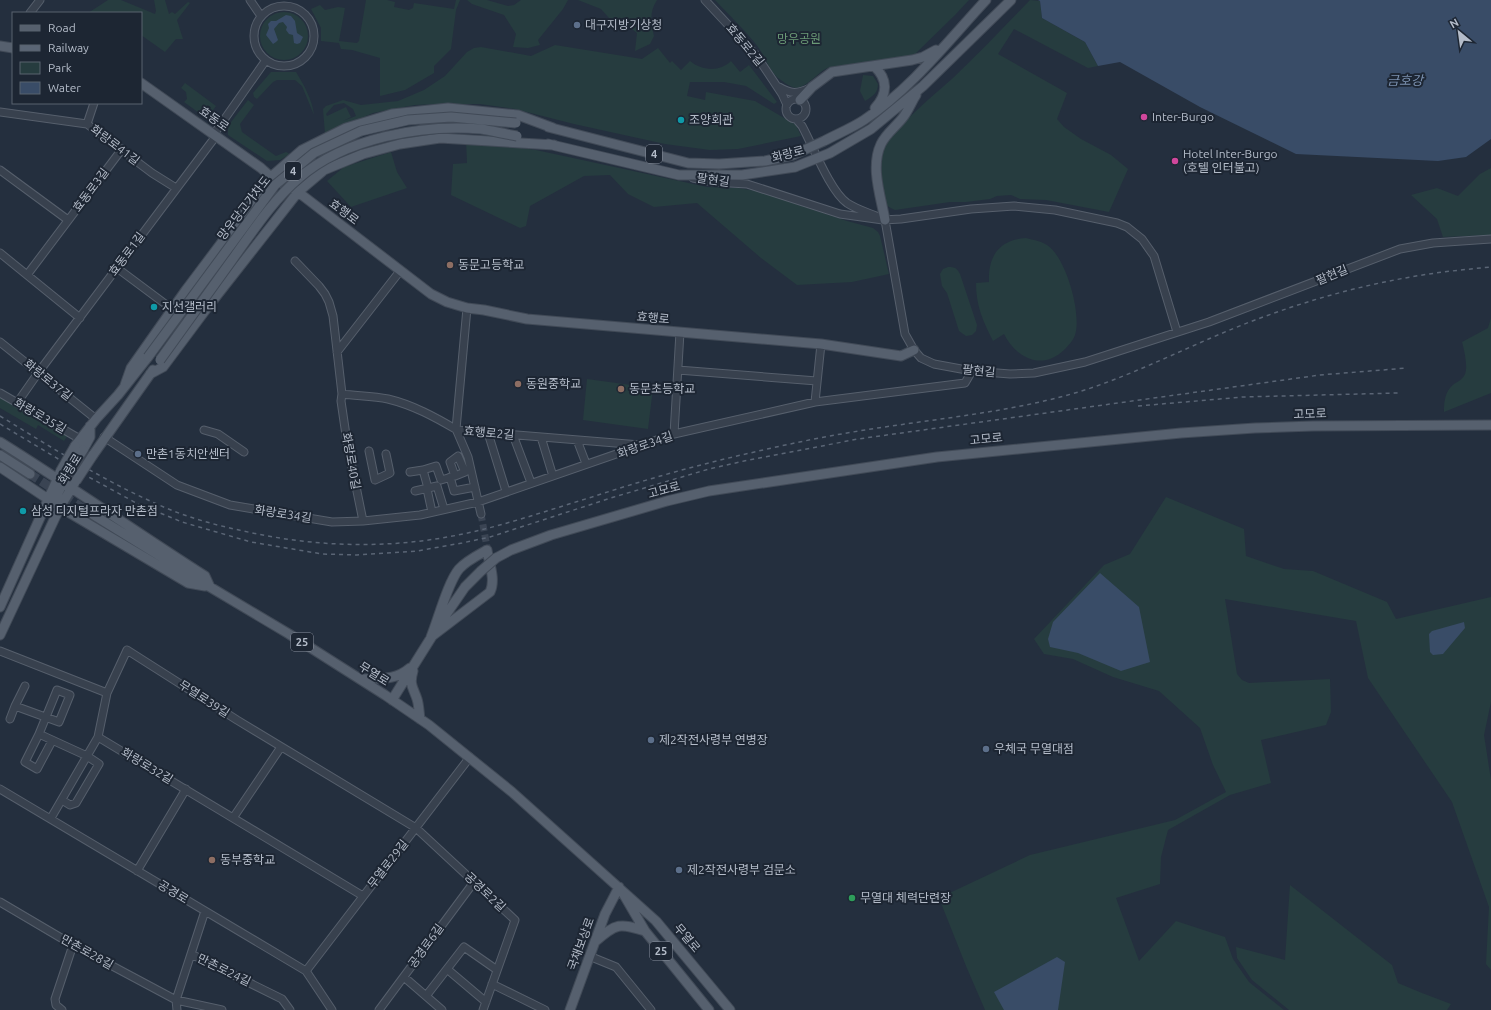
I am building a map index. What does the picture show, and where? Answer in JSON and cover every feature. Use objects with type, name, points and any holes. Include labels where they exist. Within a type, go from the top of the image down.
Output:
[{"type":"main road","name":"화랑로","points":[[516,123],[553,128],[688,163],[719,164],[765,161],[793,155],[864,120],[891,100],[914,78],[986,0]]},
{"type":"main road","name":"화랑로","points":[[517,136],[679,174],[742,175],[795,167],[830,153],[871,129],[923,86],[1011,0]]},
{"type":"main road","points":[[799,102],[811,88],[832,72],[923,57],[939,48],[953,35]]},
{"type":"main road","points":[[0,46],[12,48]]},
{"type":"main road","points":[[864,120],[879,104],[885,87],[883,76],[874,66]]},
{"type":"main road","name":"효동로","points":[[142,83],[271,176]]},
{"type":"main road","points":[[884,220],[876,173],[878,152],[881,144],[889,132],[903,117],[915,96],[923,86]]},
{"type":"main road","points":[[125,385],[131,368],[172,309],[271,176],[302,150],[346,128],[392,114],[448,108],[518,115],[553,128]]},
{"type":"main road","name":"망우당고가차도","points":[[125,385],[148,357],[275,185],[314,153],[360,131],[408,120],[451,117],[516,123]]},
{"type":"main road","name":"망우당고가차도","points":[[160,360],[279,197],[300,177],[326,159],[360,144],[397,134],[437,128],[481,129],[517,136]]},
{"type":"main road","points":[[150,374],[163,367],[298,192],[324,170],[363,154],[400,144],[440,138],[554,145]]},
{"type":"main road","name":"효행로","points":[[271,176],[298,192],[431,294],[447,302],[467,308],[527,319],[821,344],[901,356],[914,350]]},
{"type":"main road","name":"화랑로","points":[[0,635],[16,600],[53,503],[66,479],[93,455],[104,437],[160,360]]},
{"type":"main road","name":"4","points":[[93,423],[125,385]]},
{"type":"main road","name":"화랑로","points":[[0,608],[3,594],[66,479],[79,445],[90,438],[93,423]]},
{"type":"main road","name":"고모로","points":[[432,637],[465,587],[496,558],[511,550],[551,535],[709,490],[937,457],[1139,437],[1255,428],[1350,425],[1491,425]]},
{"type":"main road","points":[[0,442],[66,479],[205,576],[210,587]]},
{"type":"main road","points":[[0,455],[30,474]]},
{"type":"main road","points":[[0,467],[53,503],[188,583],[210,587]]},
{"type":"main road","name":"무열로","points":[[92,514],[289,634],[420,718],[512,792],[656,921],[730,1010]]},
{"type":"main road","points":[[392,700],[432,637],[449,589],[458,570],[466,562],[487,548],[493,586],[490,592],[432,637]]},
{"type":"main road","points":[[361,679],[394,678],[403,674],[416,664]]},
{"type":"main road","points":[[416,664],[411,678],[413,690],[417,699],[420,718]]},
{"type":"main road","name":"무열로","points":[[619,887],[645,931],[710,1010]]},
{"type":"main road","name":"국채보상로","points":[[570,1010],[605,914],[619,887]]},
{"type":"main road","points":[[595,942],[606,932],[615,927],[624,926],[645,931]]},
{"type":"street","points":[[31,12],[40,0]]},
{"type":"street","points":[[250,0],[262,16]]},
{"type":"street","name":"효동로2길","points":[[705,0],[756,55],[782,94]]},
{"type":"street","points":[[285,3],[298,9],[308,17],[313,29],[314,41],[306,56],[296,63],[283,66],[266,60],[258,51],[255,31],[257,23],[262,16],[272,8],[285,3]]},
{"type":"street","name":"효동로1길","points":[[17,403],[213,140],[214,134],[266,60]]},
{"type":"street","points":[[777,87],[792,93],[811,88]]},
{"type":"street","points":[[782,94],[785,97],[799,102],[805,111],[801,122],[802,126]]},
{"type":"street","points":[[782,94],[787,105],[787,114],[790,118],[796,119],[804,115]]},
{"type":"street","points":[[787,105],[799,102]]},
{"type":"street","points":[[87,124],[94,104]]},
{"type":"street","name":"화랑로41길","points":[[0,112],[87,124],[152,173],[176,188]]},
{"type":"street","points":[[796,119],[802,126],[834,187],[846,203],[858,210],[884,220]]},
{"type":"street","name":"효동로3길","points":[[0,170],[68,220],[122,149]]},
{"type":"street","name":"팔현길","points":[[679,174],[713,182],[747,184],[840,214],[884,220],[971,209],[1014,206],[1054,210],[1117,223],[1127,227],[1142,239],[1154,256],[1177,332]]},
{"type":"street","points":[[27,276],[68,220]]},
{"type":"street","name":"팔현길","points":[[884,220],[904,334],[914,350],[921,358],[934,364],[972,371],[1010,374],[1034,373],[1085,362],[1209,322],[1400,249],[1433,243],[1491,239]]},
{"type":"street","points":[[0,253],[80,318]]},
{"type":"street","points":[[295,261],[325,294],[333,316],[341,398]]},
{"type":"street","points":[[117,268],[172,309]]},
{"type":"street","points":[[337,352],[400,271]]},
{"type":"street","points":[[467,308],[456,430],[468,457],[481,514]]},
{"type":"street","points":[[674,434],[680,332]]},
{"type":"street","name":"화랑로37길","points":[[0,342],[38,373],[93,423]]},
{"type":"street","points":[[815,402],[821,344]]},
{"type":"street","points":[[678,370],[817,381]]},
{"type":"street","name":"화랑로34길","points":[[104,437],[177,485],[230,505],[332,522],[363,521],[420,515],[478,502],[674,434],[815,402],[965,383],[972,371]]},
{"type":"street","name":"화랑로35길","points":[[0,393],[79,445]]},
{"type":"street","name":"효행로2길","points":[[341,398],[370,396],[400,402],[433,416],[456,430],[643,445]]},
{"type":"street","name":"화랑로40길","points":[[341,398],[347,442],[363,521]]},
{"type":"street","points":[[204,430],[218,434],[244,452]]},
{"type":"street","points":[[488,433],[505,488]]},
{"type":"street","points":[[513,435],[530,480]]},
{"type":"street","points":[[541,437],[552,472]]},
{"type":"street","points":[[577,440],[585,461]]},
{"type":"street","points":[[369,451],[374,480],[390,473],[386,454]]},
{"type":"street","points":[[410,472],[436,466],[441,480],[452,476],[454,491],[475,487]]},
{"type":"street","points":[[423,470],[432,512]]},
{"type":"street","points":[[415,491],[437,486],[444,509]]},
{"type":"street","points":[[3,594],[16,600]]},
{"type":"street","points":[[0,650],[107,693],[98,737],[51,818]]},
{"type":"street","name":"무열로39길","points":[[107,693],[127,650],[237,720],[416,828]]},
{"type":"street","points":[[10,719],[25,686]]},
{"type":"street","points":[[15,706],[46,717],[24,762],[37,769],[52,740]]},
{"type":"street","points":[[39,734],[87,756],[99,764],[76,803],[70,805],[62,800]]},
{"type":"street","name":"화랑로32길","points":[[98,737],[363,896]]},
{"type":"street","points":[[233,818],[281,747]]},
{"type":"street","name":"무열로29길","points":[[306,971],[470,758]]},
{"type":"street","name":"공경로","points":[[0,789],[306,971],[332,1010]]},
{"type":"street","points":[[137,871],[186,789]]},
{"type":"street","name":"공경로2길","points":[[416,828],[515,920],[483,1010]]},
{"type":"street","name":"공경로6길","points":[[379,1010],[474,882]]},
{"type":"street","name":"만촌로28길","points":[[0,902],[73,945],[176,1000]]},
{"type":"street","name":"만촌로24길","points":[[177,1010],[176,1000],[205,911]]},
{"type":"street","points":[[62,1010],[56,1005],[55,998],[73,945]]},
{"type":"street","points":[[426,996],[464,947],[497,970]]},
{"type":"street","name":"만촌로24길","points":[[191,954],[282,999],[290,1010]]},
{"type":"street","points":[[589,956],[616,967],[651,1010]]},
{"type":"street","points":[[447,969],[486,1002]]},
{"type":"street","points":[[404,977],[440,1009]]},
{"type":"street","points":[[492,984],[546,1010]]},
{"type":"street","points":[[176,1000],[222,1010]]},
{"type":"green space","points":[[108,0],[121,0],[155,14],[156,11],[154,0],[165,0],[169,14],[172,12],[175,14],[188,2],[190,3],[177,20],[183,39],[176,39],[165,52],[142,36],[142,12],[90,12]]},
{"type":"green space","points":[[366,0],[387,0],[395,2],[394,7],[409,10],[413,8],[414,3],[454,9],[456,0],[460,0],[456,10],[451,49],[434,66],[434,73],[405,90],[380,96],[380,58],[352,50],[341,49],[339,43],[321,41],[321,28],[311,9],[320,5],[325,10],[338,7],[345,8],[339,41],[357,43],[359,41]]},
{"type":"green space","points":[[467,0],[487,0],[508,6],[514,5],[521,0],[568,0],[563,9],[538,40],[540,45],[528,48],[513,47],[516,34],[504,15],[472,4]]},
{"type":"green space","points":[[578,0],[657,0],[654,4],[652,13],[654,36],[650,44],[635,51],[637,33],[622,21],[609,18],[601,9]]},
{"type":"green space","name":"망우공원","points":[[715,0],[969,0],[913,56],[830,67],[821,72],[805,85],[794,88],[776,76],[753,41]]},
{"type":"green space","points":[[1030,0],[1040,1],[1042,18],[1085,42],[1098,66],[1088,68],[1014,29],[998,54],[1067,93],[1057,119],[1064,127],[1081,139],[1111,155],[1128,169],[1109,212],[1046,200],[1020,199],[1011,195],[997,196],[990,199],[950,202],[895,210],[888,206],[882,196],[879,172],[880,156],[885,146],[912,114],[963,69]]},
{"type":"green space","points":[[284,12],[293,14],[301,19],[306,27],[308,36],[306,45],[301,53],[293,58],[284,60],[275,58],[267,53],[262,45],[260,36],[262,27],[267,19],[275,14]]},
{"type":"green space","points":[[555,45],[642,59],[658,48],[670,63],[672,61],[681,70],[690,61],[700,67],[711,69],[727,65],[731,61],[740,72],[749,65],[777,102],[774,104],[746,86],[724,82],[690,82],[687,96],[705,100],[706,92],[755,101],[796,125],[801,136],[738,149],[710,150],[665,144],[574,124],[515,109],[480,104],[415,105],[373,113],[325,134],[323,109],[326,106],[343,100],[361,105],[398,101],[424,90],[445,76],[467,52],[474,48],[481,47],[531,56]],"holes":[[[344,103],[353,109],[356,116],[343,121],[351,117],[346,107],[327,116],[326,114],[334,105]]]},
{"type":"green space","points":[[271,72],[296,72],[310,98],[314,115],[302,86],[295,80],[277,80],[273,82],[257,99],[254,97],[253,93]]},
{"type":"green space","points":[[863,75],[873,76],[878,84],[877,90],[874,94],[865,101],[860,91]]},
{"type":"green space","points":[[185,83],[216,106],[208,117],[206,118],[184,102],[187,99],[186,92],[181,88]]},
{"type":"green space","points":[[248,100],[254,105],[240,124],[242,132],[276,156],[286,152],[290,154],[280,160],[267,161],[228,135],[228,126]]},
{"type":"green space","points":[[466,140],[536,150],[707,187],[738,188],[756,191],[873,228],[880,236],[889,274],[852,282],[797,285],[761,258],[697,203],[654,207],[628,194],[610,175],[584,176],[530,206],[526,226],[520,228],[451,195],[453,164],[467,163]]},
{"type":"green space","points":[[391,152],[397,172],[407,188],[351,207],[327,181],[344,167]]},
{"type":"green space","points":[[1491,168],[1491,235],[1443,237],[1437,219],[1411,195],[1437,188],[1458,196],[1480,174]]},
{"type":"green space","points":[[1026,238],[1045,244],[1054,251],[1066,273],[1074,300],[1077,326],[1075,335],[1064,350],[1047,360],[1030,359],[1022,355],[1015,350],[1004,334],[993,341],[983,320],[977,299],[976,283],[989,282],[991,264],[997,251],[1009,242]]},
{"type":"green space","points":[[948,267],[956,268],[960,274],[977,325],[976,331],[972,335],[966,336],[959,331],[947,293],[942,286],[940,274],[943,269]]},
{"type":"green space","points":[[1491,318],[1491,393],[1444,412],[1447,393],[1454,384],[1464,376],[1465,373],[1466,359],[1462,342],[1488,328]]},
{"type":"green space","points":[[587,379],[653,388],[648,429],[583,420]]},
{"type":"green space","points":[[0,397],[68,435],[64,441],[38,425],[36,429],[0,408]]},
{"type":"green space","points":[[1166,497],[1244,529],[1246,556],[1284,569],[1313,571],[1387,602],[1396,619],[1491,597],[1491,702],[1484,735],[1491,780],[1491,970],[1486,964],[1489,907],[1452,802],[1368,678],[1356,621],[1225,599],[1237,674],[1242,680],[1249,683],[1330,679],[1331,712],[1326,725],[1261,740],[1271,783],[1230,795],[1168,830],[1161,857],[1160,884],[1116,898],[1139,961],[1176,921],[1225,937],[1233,959],[1249,982],[1284,1010],[985,1010],[939,898],[1030,855],[1175,820],[1226,792],[1213,765],[1200,728],[1159,691],[1113,677],[1073,659],[1044,654],[1034,639],[1104,565],[1130,554]]},
{"type":"green space","points":[[1290,885],[1392,965],[1398,983],[1451,1004],[1447,1010],[1289,1010],[1252,980],[1237,958],[1236,947],[1285,960]]},
{"type":"water","name":"금호강","points":[[1038,0],[1491,0],[1491,139],[1466,157],[1438,161],[1296,154],[1200,107],[1120,62],[1098,66],[1085,42],[1042,18],[1040,1]]},
{"type":"water","points":[[286,15],[291,16],[295,21],[297,33],[303,37],[300,43],[294,43],[293,35],[289,34],[286,30],[287,27],[283,22],[279,23],[274,29],[278,40],[273,44],[266,35],[269,28],[268,24],[271,21],[276,21]]},
{"type":"water","points":[[1100,573],[1139,607],[1150,662],[1121,671],[1078,653],[1050,647],[1048,639],[1053,622]]},
{"type":"water","points":[[1464,622],[1465,628],[1443,654],[1433,655],[1430,652],[1429,634],[1432,631]]},
{"type":"water","points":[[1057,957],[1065,962],[1058,1010],[1004,1010],[994,992]]},
{"type":"tunnel","points":[[30,474],[92,514]]},
{"type":"tunnel","points":[[481,514],[487,547]]},
{"type":"railway","points":[[0,416],[77,463],[137,495],[197,519],[239,530],[297,540],[355,544],[414,542],[472,532],[532,516],[671,473],[779,446],[851,432],[978,414],[1061,397],[1109,381],[1234,328],[1276,312],[1384,282],[1444,272],[1491,267]]},
{"type":"railway","points":[[0,424],[85,475],[138,504],[182,522],[251,542],[322,554],[357,555],[417,551],[490,537],[614,497],[709,469],[858,439],[1320,375],[1407,368]]},
{"type":"railway","points":[[1138,406],[1243,397],[1398,393]]},
{"type":"place","name":"대구지방기상청","points":[[577,25]]},
{"type":"place","name":"Inter-Burgo","points":[[1144,117]]},
{"type":"place","name":"조양회관","points":[[681,120]]},
{"type":"place","name":"Hotel Inter-Burgo (호텔 인터불고)","points":[[1175,161]]},
{"type":"place","name":"동문고등학교","points":[[450,265]]},
{"type":"place","name":"지선갤러리","points":[[154,307]]},
{"type":"place","name":"동원중학교","points":[[518,384]]},
{"type":"place","name":"동문초등학교","points":[[621,389]]},
{"type":"place","name":"만촌1동치안센터","points":[[138,454]]},
{"type":"place","name":"삼성 디지털프라자 만촌점","points":[[23,511]]},
{"type":"place","name":"제2작전사령부 연병장","points":[[651,740]]},
{"type":"place","name":"우체국 무열대점","points":[[986,749]]},
{"type":"place","name":"동부중학교","points":[[212,860]]},
{"type":"place","name":"제2작전사령부 검문소","points":[[679,870]]},
{"type":"place","name":"무열대 체력단련장","points":[[852,898]]}]
